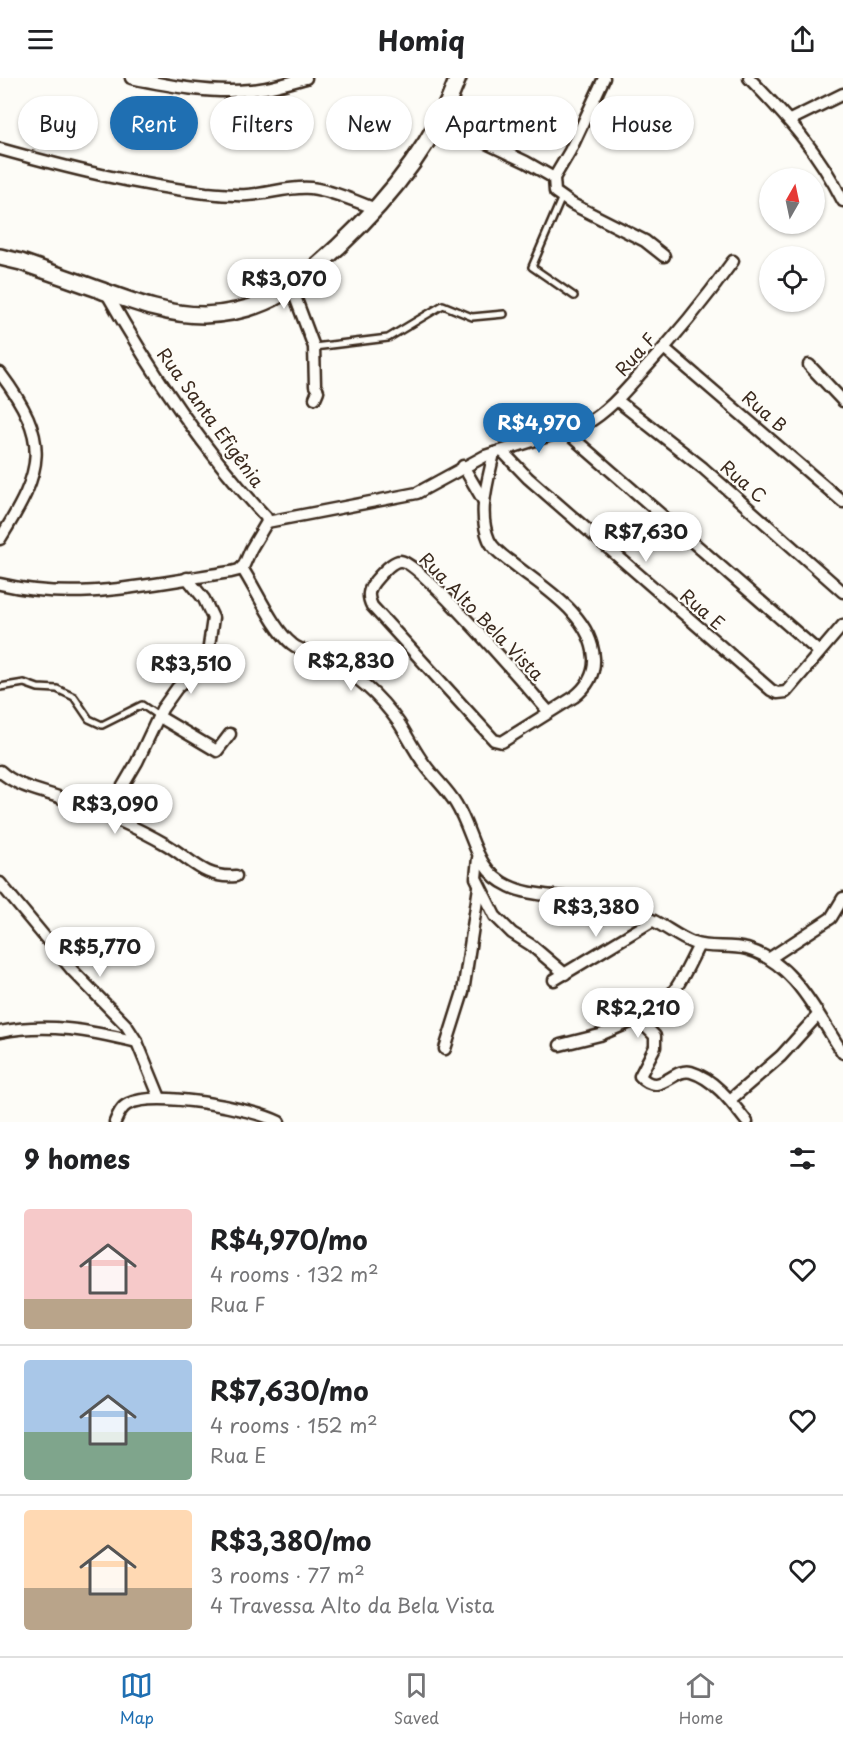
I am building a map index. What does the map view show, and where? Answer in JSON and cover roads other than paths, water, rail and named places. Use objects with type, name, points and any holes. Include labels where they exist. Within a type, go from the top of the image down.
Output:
[{"type":"main road","points":[[450,96],[458,78]]},
{"type":"main road","points":[[0,257],[21,262],[156,309],[204,315],[228,313],[254,306],[309,274],[376,209],[424,145]]},
{"type":"street","points":[[131,78],[190,88],[232,91],[254,90],[306,78]]},
{"type":"street","points":[[604,78],[570,151],[554,178],[555,192],[645,241],[664,256]]},
{"type":"street","points":[[749,78],[790,120],[828,172],[843,201]]},
{"type":"street","points":[[790,120],[843,94]]},
{"type":"street","points":[[0,149],[122,180],[233,195],[310,188],[345,197],[376,209]]},
{"type":"street","points":[[501,150],[554,178]]},
{"type":"street","name":"Rua F","points":[[267,522],[417,494],[464,466],[594,419],[618,401],[698,310],[733,261]]},
{"type":"street","points":[[291,286],[314,347],[315,386],[318,391],[315,398]]},
{"type":"street","name":"Rua Santa Efigênia","points":[[106,292],[151,368],[217,461],[266,517],[267,522]]},
{"type":"street","name":"Rua B","points":[[664,348],[843,502]]},
{"type":"street","points":[[809,364],[843,400]]},
{"type":"street","points":[[0,373],[17,396],[34,435],[37,454],[36,466],[29,487],[0,538]]},
{"type":"street","name":"Rua C","points":[[618,401],[703,468],[843,592]]},
{"type":"street","points":[[565,431],[819,652],[843,625]]},
{"type":"street","points":[[483,500],[498,452]]},
{"type":"street","name":"Rua E","points":[[498,452],[760,682],[777,693],[786,692],[819,652]]},
{"type":"street","points":[[464,466],[483,500]]},
{"type":"street","name":"Rua Alto Bela Vista","points":[[483,500],[485,526],[492,545],[570,610],[582,624],[590,639],[594,661],[590,680],[580,693],[502,742],[494,740],[372,606],[368,595],[369,588],[395,562],[404,561],[422,575],[484,639],[549,712]]},
{"type":"street","points":[[0,518],[14,517]]},
{"type":"street","points":[[0,584],[38,592],[70,593],[117,589],[231,572],[242,568],[267,522]]},
{"type":"street","points":[[242,568],[287,639],[301,650],[318,655],[339,666],[377,696],[399,723],[426,766],[454,801],[467,826],[478,858],[493,875],[509,886],[577,899],[641,916],[699,945],[731,946],[747,949],[770,958],[792,978],[843,1053]]},
{"type":"street","points":[[106,815],[137,762],[158,716],[177,688],[207,660],[213,618],[204,599],[187,578]]},
{"type":"street","points":[[158,716],[217,751],[230,734]]},
{"type":"street","points":[[0,771],[9,780],[68,800],[143,832],[209,873],[222,877],[236,876]]},
{"type":"street","points":[[478,858],[476,878],[495,916],[504,926],[538,950],[565,974]]},
{"type":"street","points":[[0,883],[74,971],[126,1025],[137,1042],[160,1098]]},
{"type":"street","points":[[445,1049],[463,992],[479,887]]},
{"type":"street","points":[[770,958],[831,918],[843,898]]},
{"type":"street","points":[[554,980],[652,921]]},
{"type":"street","points":[[560,1045],[600,1035],[649,1014],[676,988],[699,945]]},
{"type":"street","points":[[649,1014],[646,1027],[655,1036],[656,1042],[640,1076],[646,1081],[657,1083],[665,1082],[684,1071],[693,1072],[729,1100],[747,1122]]},
{"type":"street","points":[[729,1100],[781,1056],[818,1014]]},
{"type":"street","points":[[0,1032],[46,1027],[87,1031],[137,1042]]},
{"type":"street","points":[[114,1122],[123,1107],[129,1103],[160,1098],[248,1110],[279,1122]]},
{"type":"lane","points":[[562,197],[532,267],[574,296]]},
{"type":"lane","points":[[314,347],[388,338],[443,305],[472,317],[504,314]]},
{"type":"lane","points":[[0,687],[24,683],[38,688],[57,689],[74,697],[89,719],[102,725],[142,705],[158,716]]}]
